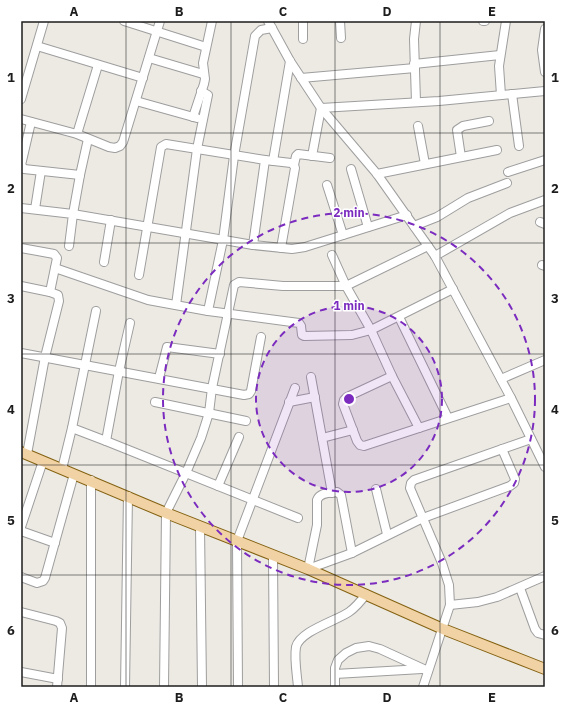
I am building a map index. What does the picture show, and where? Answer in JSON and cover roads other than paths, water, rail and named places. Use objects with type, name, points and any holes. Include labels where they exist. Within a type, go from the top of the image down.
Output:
[{"type":"main road","points":[[24,453],[91,480],[166,513],[308,569],[443,629],[545,669]]},
{"type":"street","points":[[21,99],[44,21]]},
{"type":"street","points":[[124,21],[206,47]]},
{"type":"street","points":[[21,119],[77,134],[109,147],[115,148],[120,146],[123,142],[160,21]]},
{"type":"street","points":[[192,117],[205,79],[203,74],[203,63],[212,21]]},
{"type":"street","points":[[303,21],[303,39]]},
{"type":"street","points":[[340,21],[341,38]]},
{"type":"street","points":[[416,21],[414,39],[416,102]]},
{"type":"street","points":[[501,95],[499,66],[506,21]]},
{"type":"street","points":[[208,311],[223,240],[234,156],[255,36],[261,30],[270,25],[290,61],[321,108],[377,174],[435,256],[511,398],[545,467]]},
{"type":"street","points":[[545,28],[542,50],[545,72]]},
{"type":"street","points":[[37,46],[143,78]]},
{"type":"street","points":[[301,78],[500,55]]},
{"type":"street","points":[[149,58],[203,74]]},
{"type":"street","points":[[253,245],[290,61]]},
{"type":"street","points":[[77,134],[98,64]]},
{"type":"street","points":[[176,306],[197,149],[208,95],[201,91]]},
{"type":"street","points":[[321,108],[416,102],[545,91]]},
{"type":"street","points":[[512,94],[519,146]]},
{"type":"street","points":[[136,101],[203,120]]},
{"type":"street","points":[[312,156],[321,108]]},
{"type":"street","points":[[461,157],[457,130],[463,126],[489,121]]},
{"type":"street","points":[[31,122],[21,165],[24,169],[80,175]]},
{"type":"street","points":[[418,126],[425,164]]},
{"type":"street","points":[[69,246],[73,214],[88,139]]},
{"type":"street","points":[[138,275],[148,227],[161,148],[166,144],[234,156],[291,163],[294,165]]},
{"type":"street","points":[[377,174],[497,150]]},
{"type":"street","points":[[281,248],[295,168],[294,165],[296,154],[330,158]]},
{"type":"street","points":[[508,172],[545,160]]},
{"type":"street","points":[[351,169],[368,227]]},
{"type":"street","points":[[35,209],[41,171]]},
{"type":"street","points":[[414,226],[437,217],[468,198],[507,183]]},
{"type":"street","points":[[328,185],[343,235]]},
{"type":"street","points":[[435,256],[510,213],[545,200]]},
{"type":"street","points":[[21,208],[111,220],[253,245],[292,249],[305,247],[407,215]]},
{"type":"street","points":[[104,262],[111,220]]},
{"type":"street","points":[[164,687],[166,513],[186,473],[201,438],[209,414],[212,388],[234,285],[239,282],[283,286],[346,286],[428,246]]},
{"type":"street","points":[[21,248],[54,254],[57,258],[50,292]]},
{"type":"street","points":[[332,255],[346,286],[371,330],[392,376],[419,428]]},
{"type":"street","points":[[55,268],[120,292],[148,300],[208,311],[299,323],[301,326],[302,335],[304,336],[352,334],[371,330],[453,289]]},
{"type":"street","points":[[21,288],[56,293],[60,298],[45,357],[24,453]]},
{"type":"street","points":[[62,469],[96,311]]},
{"type":"street","points":[[399,317],[448,418]]},
{"type":"street","points":[[106,441],[119,371],[130,323]]},
{"type":"street","points":[[21,353],[244,395],[249,394],[252,391],[262,337]]},
{"type":"street","points":[[159,378],[167,347],[220,354]]},
{"type":"street","points":[[500,379],[544,362]]},
{"type":"street","points":[[392,376],[347,397],[344,400],[343,404],[360,445],[364,446],[511,398]]},
{"type":"street","points":[[311,377],[332,493]]},
{"type":"street","points":[[238,687],[237,541],[295,388]]},
{"type":"street","points":[[289,402],[315,397]]},
{"type":"street","points":[[155,402],[246,421]]},
{"type":"street","points":[[72,428],[298,518]]},
{"type":"street","points":[[322,438],[353,430]]},
{"type":"street","points":[[218,486],[239,437]]},
{"type":"street","points":[[423,687],[426,670],[443,629],[450,606],[449,585],[442,563],[410,488],[411,483],[414,480],[531,439]]},
{"type":"street","points":[[308,569],[352,552],[423,518],[510,486],[514,483],[515,479],[502,450]]},
{"type":"street","points":[[21,527],[43,461]]},
{"type":"street","points":[[21,577],[37,583],[43,581],[74,474]]},
{"type":"street","points":[[91,480],[91,687]]},
{"type":"street","points":[[376,489],[387,534]]},
{"type":"street","points":[[308,569],[317,525],[317,500],[318,496],[321,494],[337,492],[341,495],[352,552]]},
{"type":"street","points":[[125,687],[128,496]]},
{"type":"street","points":[[200,526],[202,687]]},
{"type":"street","points":[[21,531],[55,543]]},
{"type":"street","points":[[273,556],[274,687]]},
{"type":"street","points":[[450,606],[478,602],[497,597],[545,576]]},
{"type":"street","points":[[520,588],[535,629],[538,633],[542,635],[545,634]]},
{"type":"street","points":[[298,687],[296,646],[301,639],[309,633],[350,611],[358,605],[366,594]]},
{"type":"street","points":[[21,612],[56,621],[60,623],[62,628],[57,683],[21,672]]},
{"type":"street","points":[[336,687],[335,668],[338,660],[346,653],[356,648],[369,646],[380,649],[426,670]]},
{"type":"street","points":[[335,674],[426,670]]}]
